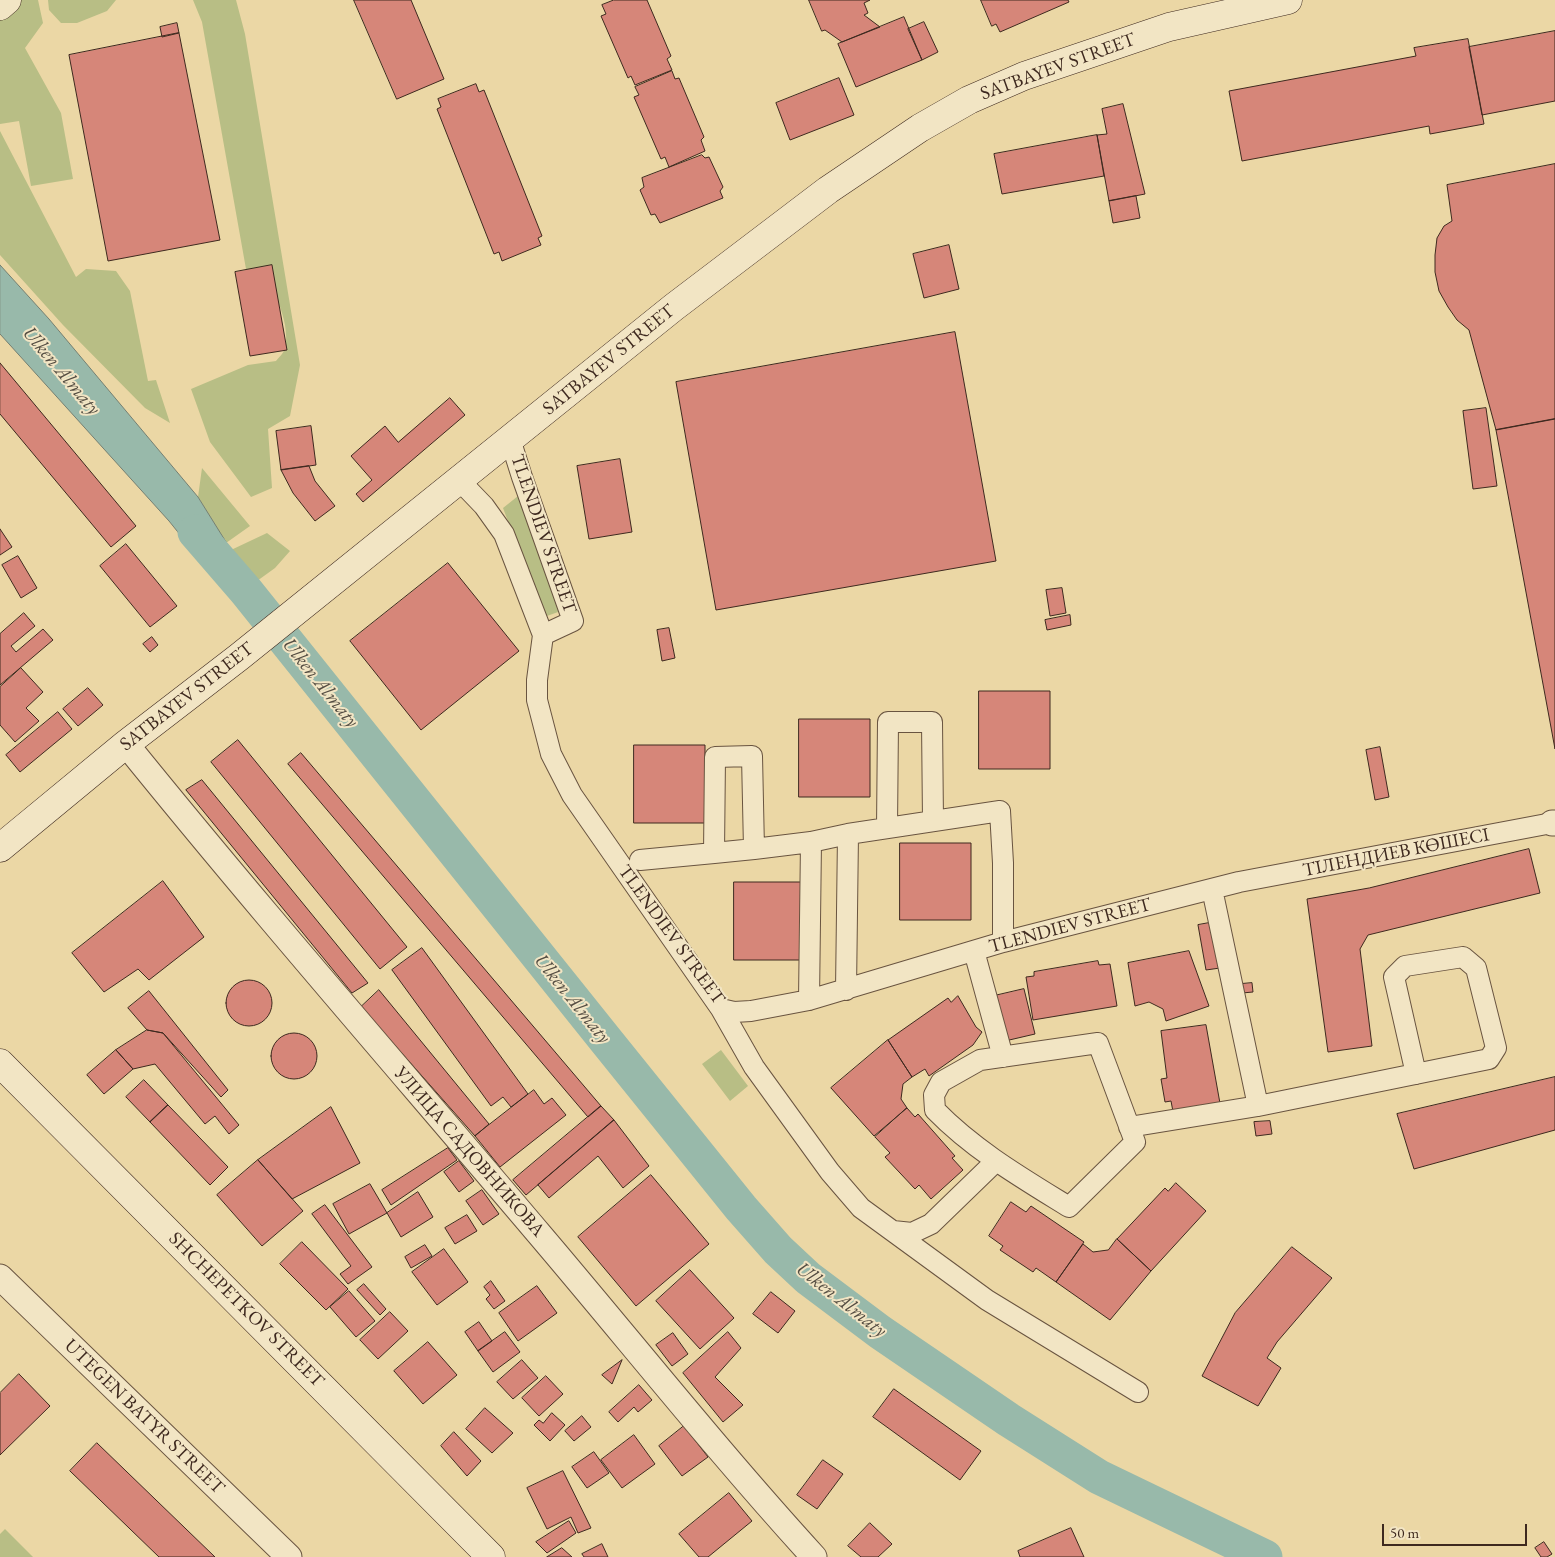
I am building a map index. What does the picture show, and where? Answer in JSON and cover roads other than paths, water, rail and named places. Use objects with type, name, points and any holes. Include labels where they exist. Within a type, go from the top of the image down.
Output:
[{"type":"main road","points":[[0,6],[6,0]]},
{"type":"main road","name":"SATBAYEV STREET","points":[[0,848],[126,744],[239,657],[674,307],[828,190],[920,128],[969,100],[1024,76],[1169,27],[1288,0]]},
{"type":"main road","name":"SHCHEPETKOV STREET","points":[[0,1063],[491,1557]]},
{"type":"street","name":"TLENDIEV STREET","points":[[510,439],[573,622],[543,635],[537,680],[537,700],[551,754],[572,795],[720,1009],[734,1012],[751,1011],[809,1000],[1003,942],[1212,889]]},
{"type":"street","points":[[459,480],[484,506],[504,534],[543,635]]},
{"type":"street","points":[[887,828],[888,722],[932,722],[933,821]]},
{"type":"street","name":"УЛИЦА САДОВНИКОВА","points":[[126,744],[315,972],[546,1242],[768,1507],[814,1557]]},
{"type":"street","points":[[714,853],[715,757],[752,756],[754,849]]},
{"type":"street","points":[[640,860],[811,842],[848,834],[1000,811],[1003,863],[1003,942]]},
{"type":"street","name":"ТІЛЕНДИЕВ КӨШЕСІ","points":[[1212,889],[1239,882],[1554,823]]},
{"type":"street","points":[[846,990],[848,834]]},
{"type":"street","points":[[809,1000],[811,842]]},
{"type":"street","points":[[1212,889],[1258,1106]]},
{"type":"street","points":[[974,951],[1003,1057]]},
{"type":"street","points":[[1129,1127],[1258,1106],[1416,1074],[1489,1059],[1496,1048],[1476,968],[1463,957],[1405,966],[1394,977],[1416,1074]]},
{"type":"street","points":[[720,1009],[754,1067],[830,1172],[861,1208],[987,1300],[1138,1392]]},
{"type":"street","points":[[1098,1043],[1129,1127],[1135,1142],[1069,1206],[995,1162],[935,1110],[934,1096],[941,1082],[980,1060],[1098,1043]]},
{"type":"street","points":[[893,1231],[912,1233],[931,1224],[995,1162]]},
{"type":"street","name":"UTEGEN BATYR STREET","points":[[0,1277],[289,1557]]},
{"type":"water","points":[[0,265],[49,319],[198,497],[236,558],[214,577],[169,521],[0,334]]},
{"type":"waterway","name":"Ulken Almaty","points":[[195,532],[246,591],[741,1208],[778,1250],[808,1278],[880,1332],[1009,1420],[1099,1477],[1265,1557]]}]
